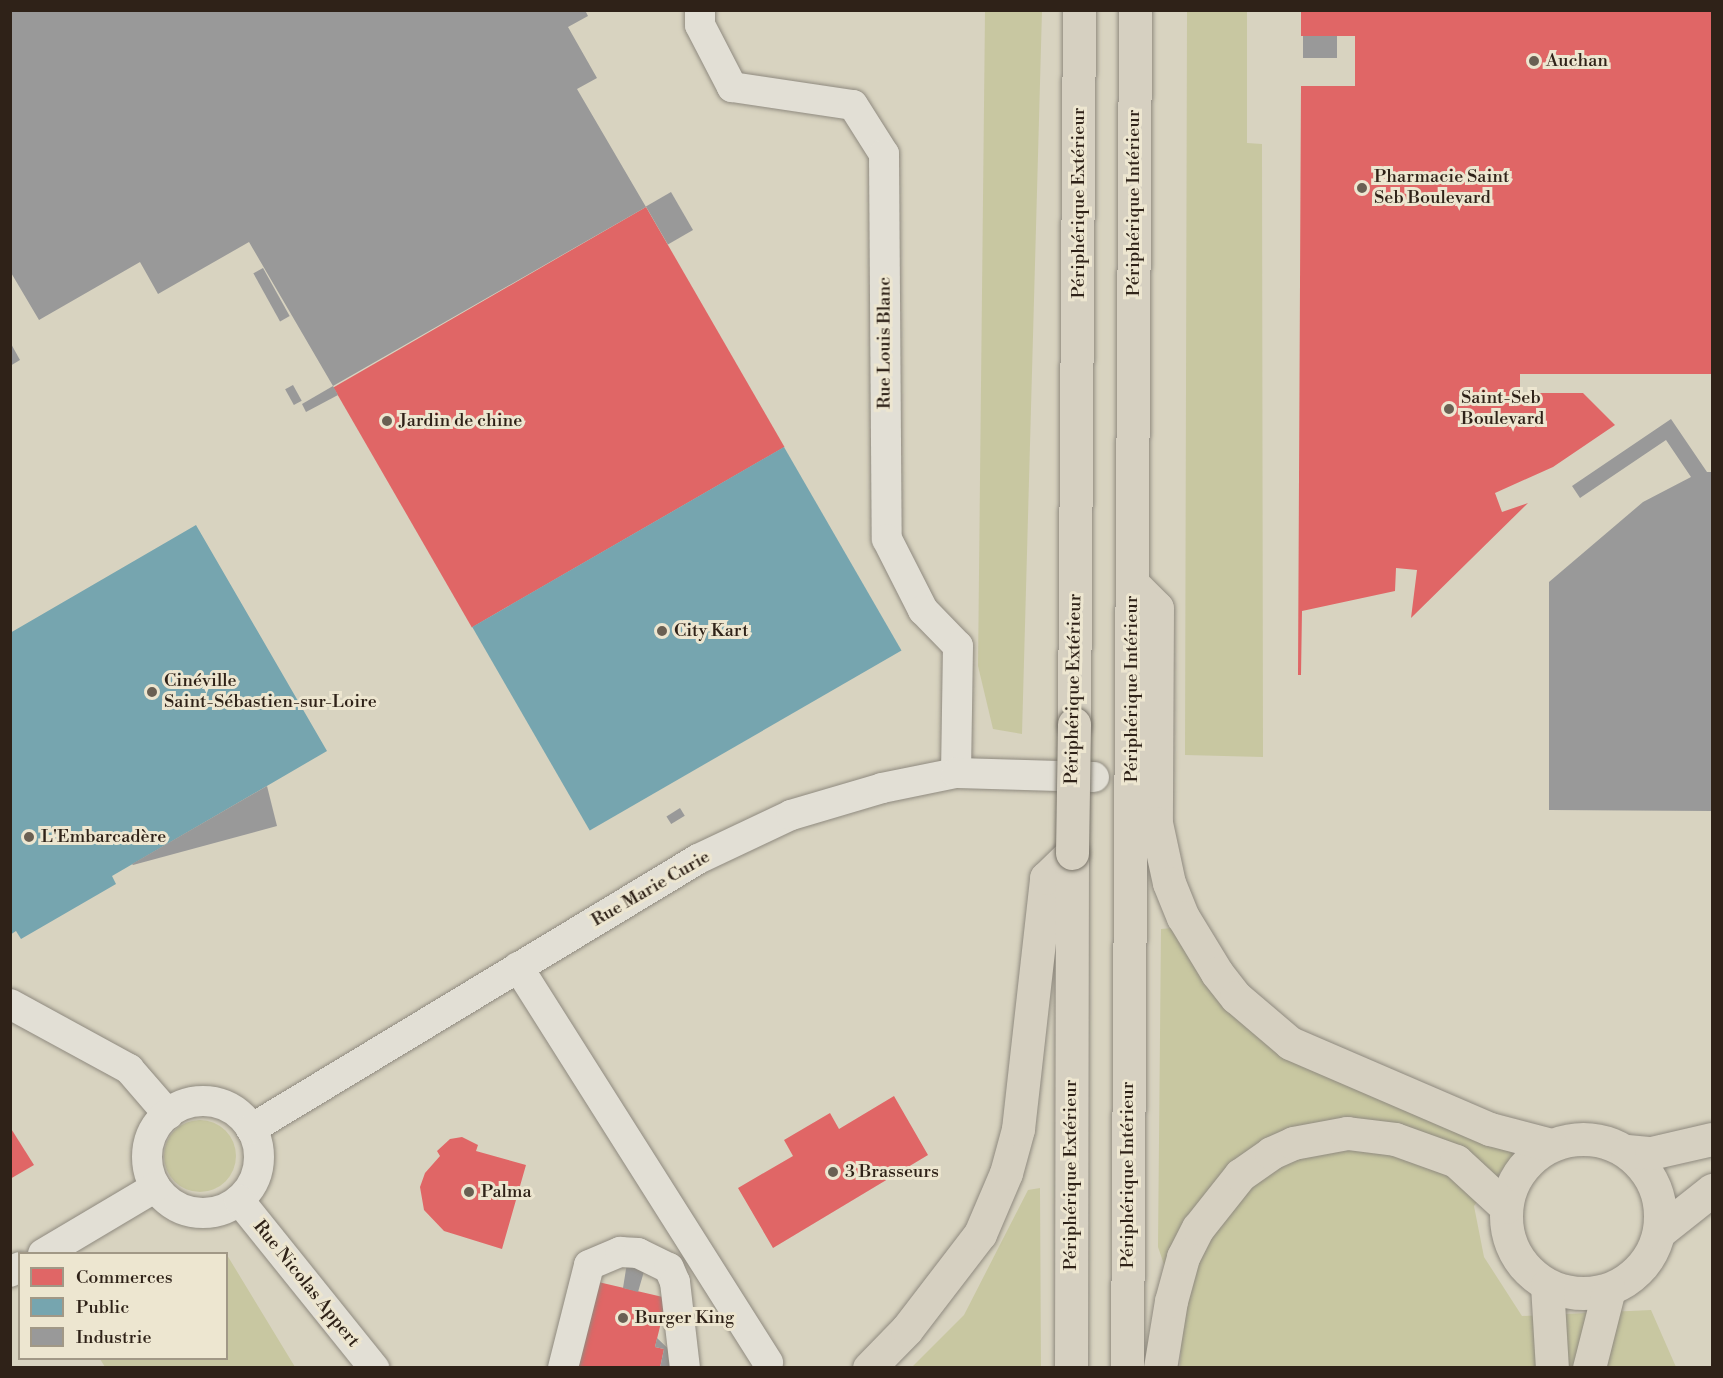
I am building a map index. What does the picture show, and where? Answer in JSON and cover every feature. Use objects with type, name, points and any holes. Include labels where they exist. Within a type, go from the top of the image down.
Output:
[{"type":"main road","name":"Périphérique Extérieur","points":[[1071,1368],[1072,853],[1079,10]]},
{"type":"main road","name":"Périphérique Intérieur","points":[[1127,1368],[1144,826],[1144,724],[1132,583],[1135,10]]},
{"type":"main road","points":[[1144,826],[1183,917],[1217,973],[1266,1024],[1290,1043],[1330,1063],[1490,1129],[1551,1145]]},
{"type":"main road","points":[[870,1368],[907,1329],[980,1234],[1006,1173],[1018,1129],[1046,878],[1072,853]]},
{"type":"main road","points":[[1161,1368],[1171,1301],[1183,1257],[1198,1228],[1240,1175],[1271,1154],[1293,1143],[1347,1133],[1395,1139],[1456,1161],[1506,1207]]},
{"type":"main road","points":[[1627,1151],[1644,1167],[1655,1187],[1661,1209],[1659,1232],[1641,1267],[1609,1289],[1577,1293],[1547,1285],[1528,1271],[1514,1252],[1507,1230],[1506,1207],[1520,1170],[1551,1145],[1566,1140],[1598,1139],[1627,1151],[1651,1153],[1713,1139]]},
{"type":"main road","points":[[1659,1232],[1713,1190]]},
{"type":"main road","points":[[1547,1285],[1552,1368]]},
{"type":"main road","points":[[1589,1368],[1609,1289]]},
{"type":"street","name":"Rue Louis Blanc","points":[[700,10],[700,25],[732,87],[853,105],[884,154],[887,539],[923,610],[958,646],[956,773]]},
{"type":"street","name":"Rue Marie Curie","points":[[251,1129],[698,860],[791,815],[882,788],[956,773],[1094,777]]},
{"type":"street","points":[[518,967],[768,1363]]},
{"type":"street","points":[[10,1004],[129,1069],[168,1114]]},
{"type":"street","points":[[210,1102],[236,1112],[251,1129],[258,1143],[259,1165],[254,1179],[239,1200],[223,1209],[199,1213],[175,1206],[156,1187],[148,1169],[148,1148],[157,1125],[168,1114],[191,1103],[210,1102]]},
{"type":"street","points":[[46,1252],[156,1187]]},
{"type":"street","name":"Rue Nicolas Appert","points":[[239,1200],[374,1368]]},
{"type":"street","points":[[563,1368],[589,1265],[620,1252],[638,1253],[669,1268],[675,1282],[685,1368]]},
{"type":"green space","points":[[985,11],[1042,11],[1022,734],[993,729],[978,666]]},
{"type":"green space","points":[[1187,11],[1247,11],[1247,143],[1262,144],[1263,757],[1185,755]]},
{"type":"green space","points":[[1195,926],[1224,970],[1292,1030],[1433,1095],[1536,1126],[1474,1206],[1484,1257],[1522,1316],[1651,1310],[1676,1367],[1180,1367],[1182,1317],[1158,1247],[1161,929]]},
{"type":"green space","points":[[200,1120],[220,1126],[230,1136],[236,1156],[230,1176],[220,1186],[200,1192],[180,1186],[170,1176],[164,1156],[170,1136],[180,1126]]},
{"type":"green space","points":[[1040,1188],[1041,1367],[912,1367],[964,1315],[1028,1190]]},
{"type":"green space","points":[[228,1257],[295,1367],[105,1367],[101,1360],[228,1360]]},
{"type":"building: Commerces","name":"Saint-Seb Boulevard","points":[[1301,10],[1712,10],[1712,374],[1520,374],[1520,393],[1583,393],[1615,425],[1553,467],[1495,493],[1502,512],[1528,503],[1411,618],[1417,570],[1396,568],[1395,591],[1302,611],[1301,675],[1298,675],[1301,86],[1355,86],[1355,36],[1301,36]]},
{"type":"building: Commerces","points":[[646,207],[785,447],[472,627],[333,388]]},
{"type":"building: Commerces","name":"3 Brasseurs","points":[[894,1096],[928,1155],[773,1248],[738,1188],[793,1156],[784,1140],[830,1113],[839,1129]]},
{"type":"building: Commerces","points":[[10,1127],[34,1165],[10,1179]]},
{"type":"building: Commerces","name":"Palma","points":[[462,1137],[478,1145],[476,1151],[526,1165],[502,1249],[444,1231],[424,1210],[420,1187],[425,1173],[440,1156],[437,1151],[450,1139]]},
{"type":"building: Commerces","name":"Burger King","points":[[594,1281],[667,1298],[655,1347],[664,1349],[660,1368],[573,1368]]},
{"type":"building: Public","points":[[784,447],[902,651],[590,831],[472,627]]},
{"type":"building: Public","name":"Cinéville Saint-Sébastien-sur-Loire","points":[[196,525],[327,751],[112,876],[116,884],[21,939],[16,931],[10,935],[10,633]]},
{"type":"building: Industrie","points":[[10,10],[585,10],[588,16],[568,27],[597,78],[577,89],[646,207],[333,386],[249,242],[158,294],[140,262],[39,320],[10,271]]},
{"type":"building: Industrie","points":[[1303,36],[1337,36],[1337,58],[1303,58]]},
{"type":"building: Industrie","points":[[671,192],[693,230],[668,245],[646,206]]},
{"type":"building: Industrie","points":[[263,268],[290,316],[280,321],[253,273]]},
{"type":"building: Industrie","points":[[10,342],[20,360],[10,366]]},
{"type":"building: Industrie","points":[[293,385],[302,401],[294,405],[285,389]]},
{"type":"building: Industrie","points":[[333,386],[338,395],[306,412],[302,404]]},
{"type":"building: Industrie","points":[[1671,419],[1707,472],[1712,472],[1712,811],[1549,810],[1549,582],[1643,502],[1691,477],[1666,440],[1580,498],[1572,486]]},
{"type":"building: Industrie","points":[[267,786],[277,826],[132,864]]},
{"type":"building: Industrie","points":[[680,808],[685,816],[671,824],[666,816]]},
{"type":"building: Industrie","points":[[627,1263],[645,1268],[638,1292],[623,1288]]},
{"type":"building: Industrie","points":[[657,1338],[678,1358],[668,1368],[660,1368],[664,1349],[655,1347]]},
{"type":"place","name":"Auchan","points":[[1534,61]]},
{"type":"place","name":"Pharmacie Saint Seb Boulevard","points":[[1362,188]]},
{"type":"place","name":"Saint-Seb Boulevard","points":[[1449,409]]},
{"type":"place","name":"Jardin de chine","points":[[387,421]]},
{"type":"place","name":"City Kart","points":[[662,631]]},
{"type":"place","name":"Cinéville Saint-Sébastien-sur-Loire","points":[[152,692]]},
{"type":"place","name":"L'Embarcadère","points":[[29,837]]},
{"type":"place","name":"3 Brasseurs","points":[[833,1172]]},
{"type":"place","name":"Palma","points":[[469,1192]]},
{"type":"place","name":"Burger King","points":[[623,1318]]}]
